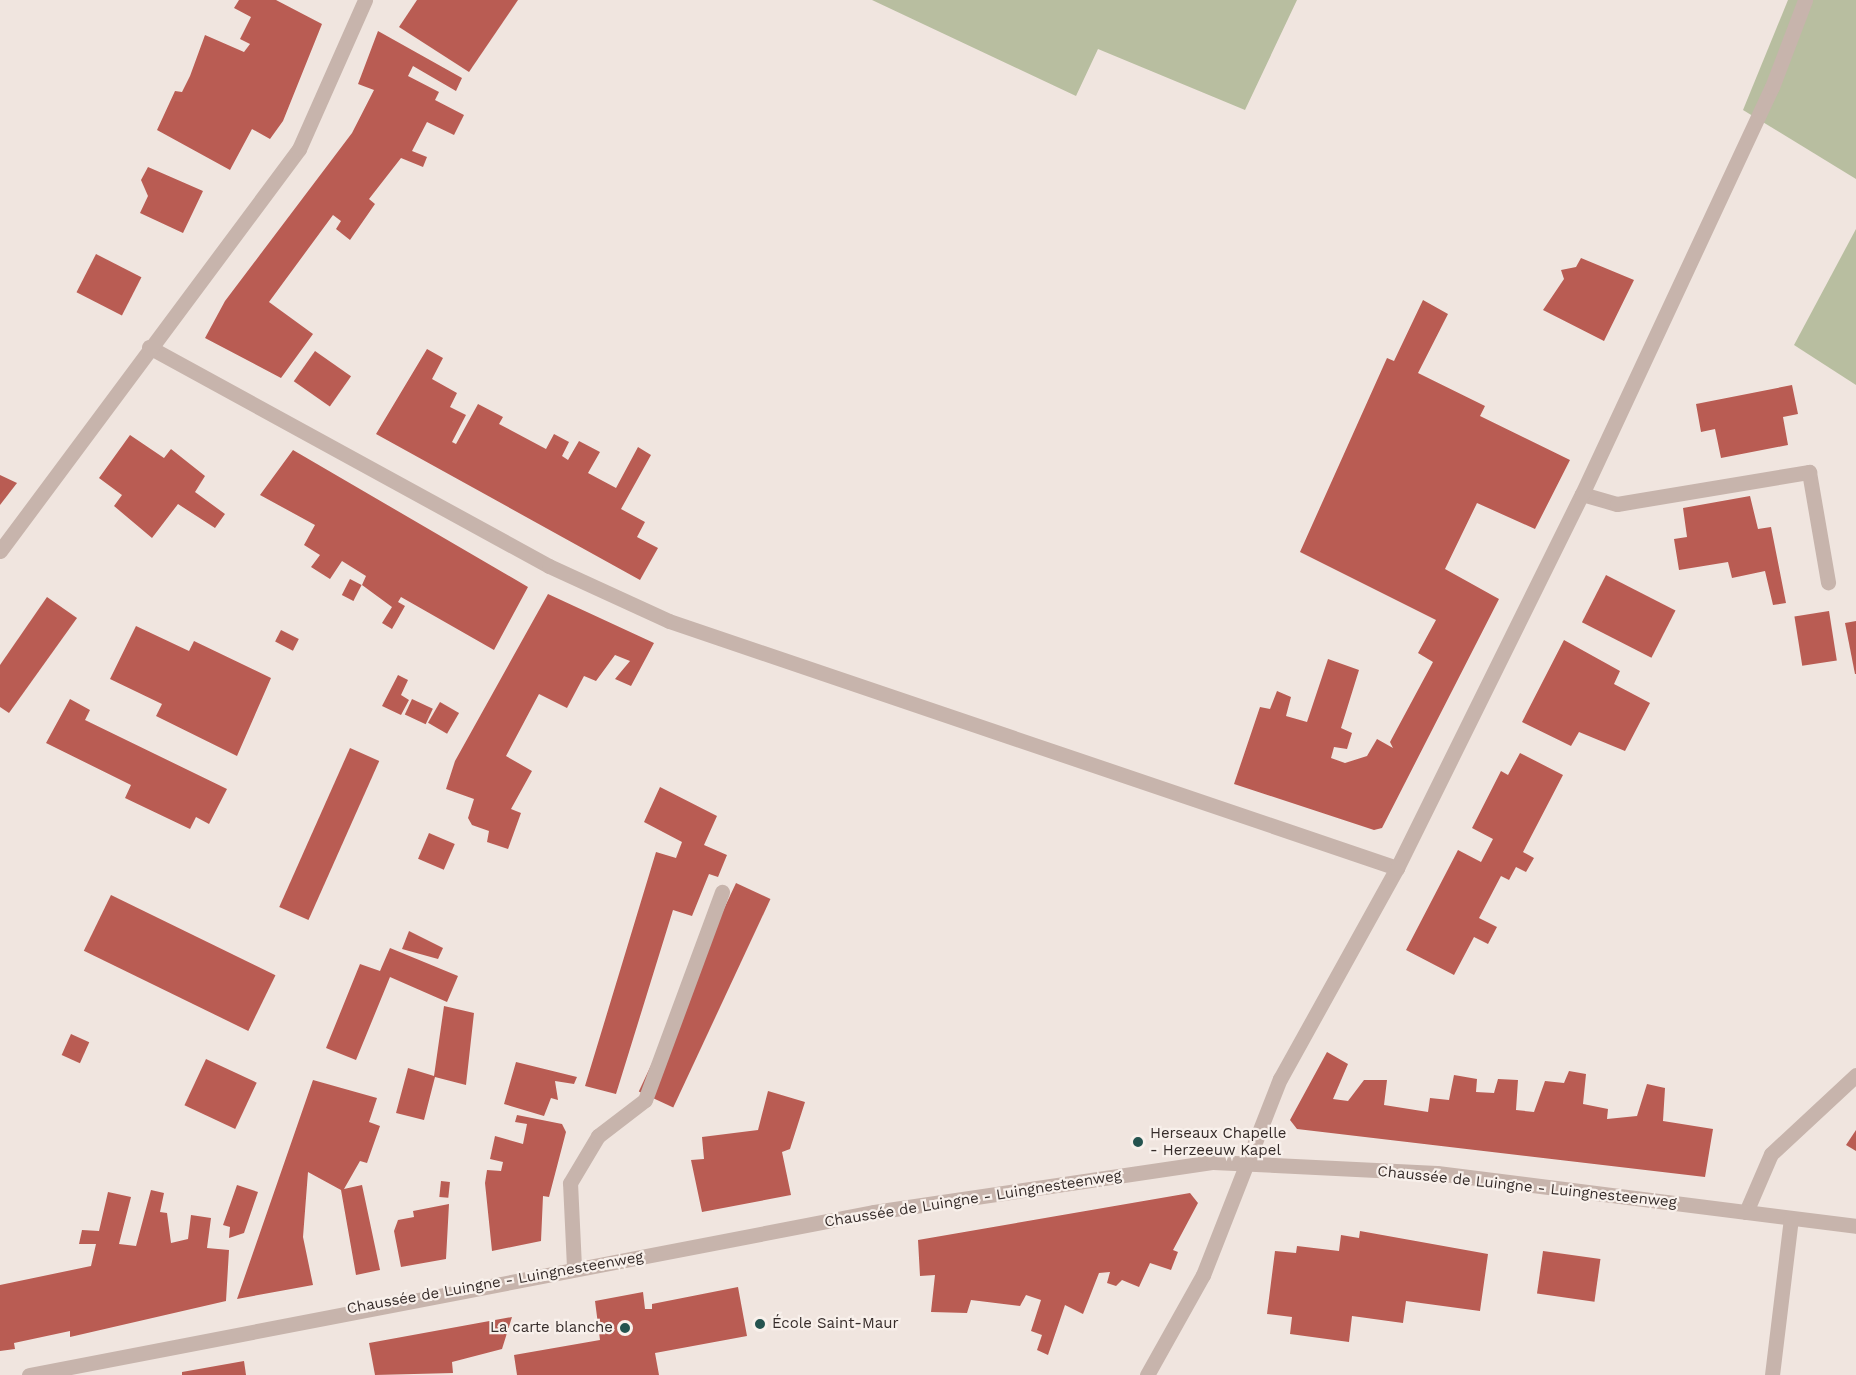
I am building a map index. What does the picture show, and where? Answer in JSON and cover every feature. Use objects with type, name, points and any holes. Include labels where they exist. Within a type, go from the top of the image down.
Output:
[{"type":"street","points":[[0,551],[149,347],[299,149],[365,0]]},
{"type":"street","points":[[1147,1375],[1203,1275],[1280,1078],[1398,868],[1582,494],[1772,87],[1806,0]]},
{"type":"street","points":[[149,347],[549,566],[669,621],[1398,868]]},
{"type":"street","points":[[1582,494],[1617,504],[1809,472],[1828,582]]},
{"type":"street","points":[[574,1267],[570,1183],[598,1136],[645,1100],[722,892]]},
{"type":"street","points":[[1746,1212],[1771,1154],[1856,1075]]},
{"type":"street","name":"Chaussée de Luingne - Luingnesteenweg","points":[[29,1375],[574,1267],[874,1212],[1187,1165],[1249,1161],[1437,1173],[1856,1226]]},
{"type":"street","points":[[1772,1375],[1791,1218]]},
{"type":"green space","points":[[872,0],[1297,0],[1245,110],[1098,49],[1076,96]]},
{"type":"green space","points":[[1788,0],[1856,0],[1856,179],[1743,110]]},
{"type":"green space","points":[[1856,229],[1856,385],[1794,345]]},
{"type":"building","points":[[239,0],[276,0],[322,24],[283,121],[270,139],[252,129],[230,170],[157,130],[175,91],[182,92],[205,35],[244,52],[250,44],[240,39],[251,17],[234,8]]},
{"type":"building","points":[[417,0],[518,0],[469,72],[399,27]]},
{"type":"building","points":[[378,31],[462,78],[456,91],[413,66],[408,76],[439,92],[435,100],[464,115],[454,135],[427,122],[412,151],[427,157],[423,167],[401,158],[369,199],[375,204],[350,240],[336,229],[341,221],[333,215],[269,302],[313,334],[281,378],[205,338],[225,301],[352,133],[374,90],[358,84]]},
{"type":"building","points":[[148,167],[203,191],[183,233],[140,213],[148,196],[141,180]]},
{"type":"building","points":[[96,254],[141,277],[122,315],[76,292]]},
{"type":"building","points":[[1581,258],[1634,280],[1604,341],[1543,310],[1564,279],[1561,270],[1576,267]]},
{"type":"building","points":[[1423,300],[1448,314],[1418,373],[1485,406],[1480,416],[1570,460],[1535,529],[1477,503],[1445,569],[1499,599],[1382,828],[1374,830],[1234,784],[1260,707],[1270,709],[1277,691],[1291,697],[1286,716],[1307,722],[1328,659],[1359,670],[1341,728],[1352,733],[1347,749],[1334,747],[1331,758],[1345,763],[1367,756],[1377,739],[1393,748],[1390,742],[1433,662],[1418,653],[1436,620],[1300,552],[1387,358],[1394,361]]},
{"type":"building","points":[[427,349],[443,358],[432,379],[457,393],[450,407],[466,415],[452,442],[456,444],[478,404],[503,417],[499,424],[546,449],[554,434],[569,442],[562,456],[568,460],[579,441],[600,452],[588,473],[616,488],[638,447],[651,455],[621,509],[645,522],[637,537],[658,548],[640,580],[376,434]]},
{"type":"building","points":[[315,351],[351,376],[330,407],[294,381]]},
{"type":"building","points":[[1792,385],[1798,414],[1783,417],[1788,445],[1721,458],[1715,429],[1701,432],[1696,404]]},
{"type":"building","points":[[130,435],[164,458],[171,449],[205,476],[195,492],[225,514],[215,528],[178,504],[152,538],[114,506],[122,495],[99,478]]},
{"type":"building","points":[[293,450],[528,587],[494,650],[401,597],[398,602],[405,606],[392,629],[382,623],[392,607],[362,585],[366,576],[342,561],[330,579],[311,567],[320,555],[304,545],[315,525],[260,495]]},
{"type":"building","points":[[0,475],[17,483],[0,505]]},
{"type":"building","points":[[1750,496],[1758,529],[1771,527],[1786,603],[1773,605],[1765,571],[1732,578],[1728,562],[1679,570],[1674,539],[1687,537],[1683,508]]},
{"type":"building","points":[[1606,575],[1675,610],[1651,658],[1582,622]]},
{"type":"building","points":[[350,579],[362,585],[353,601],[342,595]]},
{"type":"building","points":[[548,594],[654,643],[631,686],[615,679],[630,661],[615,655],[596,681],[584,676],[567,708],[539,694],[506,756],[532,771],[511,809],[521,813],[508,849],[487,842],[489,831],[472,825],[468,818],[474,799],[446,789],[455,761]]},
{"type":"building","points":[[47,597],[77,618],[9,713],[0,707],[0,665]]},
{"type":"building","points":[[1829,611],[1837,660],[1802,666],[1794,616]]},
{"type":"building","points":[[1856,621],[1856,674],[1855,674],[1845,623]]},
{"type":"building","points":[[136,626],[189,651],[194,641],[271,678],[237,756],[156,716],[162,704],[110,679]]},
{"type":"building","points":[[281,630],[299,639],[293,651],[275,642]]},
{"type":"building","points":[[1564,640],[1620,671],[1614,684],[1650,703],[1625,751],[1579,732],[1571,746],[1522,722]]},
{"type":"building","points":[[398,675],[408,680],[401,695],[409,700],[401,715],[382,706]]},
{"type":"building","points":[[70,699],[90,710],[85,720],[227,789],[209,824],[196,817],[190,829],[125,798],[131,785],[46,743]]},
{"type":"building","points":[[412,699],[433,709],[426,724],[405,714]]},
{"type":"building","points":[[440,702],[459,713],[447,734],[428,723]]},
{"type":"building","points":[[350,748],[379,761],[308,920],[279,907]]},
{"type":"building","points":[[1520,753],[1563,775],[1523,852],[1534,858],[1526,872],[1516,867],[1509,880],[1501,876],[1479,918],[1497,927],[1488,944],[1474,937],[1454,975],[1406,950],[1458,850],[1481,862],[1493,839],[1472,828],[1501,771],[1508,775]]},
{"type":"building","points":[[660,787],[717,816],[704,845],[727,855],[718,877],[709,874],[692,916],[673,910],[616,1094],[585,1086],[656,852],[676,858],[682,842],[644,822]]},
{"type":"building","points":[[429,833],[455,844],[444,870],[418,859]]},
{"type":"building","points":[[736,883],[770,899],[673,1108],[639,1091]]},
{"type":"building","points":[[111,895],[275,975],[248,1031],[84,951]]},
{"type":"building","points":[[409,931],[443,948],[438,959],[402,949]]},
{"type":"building","points":[[390,948],[458,976],[447,1002],[390,977],[356,1060],[326,1048],[360,964],[380,971]]},
{"type":"building","points":[[444,1006],[474,1013],[466,1085],[435,1077],[424,1120],[396,1113],[408,1068],[434,1076]]},
{"type":"building","points":[[71,1034],[89,1042],[80,1063],[62,1055]]},
{"type":"building","points":[[1327,1052],[1348,1064],[1333,1099],[1348,1101],[1364,1080],[1387,1080],[1384,1105],[1428,1112],[1430,1098],[1449,1100],[1454,1075],[1477,1079],[1476,1092],[1494,1093],[1498,1079],[1518,1080],[1516,1110],[1534,1112],[1545,1081],[1564,1083],[1569,1071],[1586,1074],[1583,1104],[1608,1109],[1607,1119],[1637,1116],[1647,1084],[1665,1088],[1663,1121],[1713,1129],[1705,1177],[1297,1129],[1290,1120]]},
{"type":"building","points":[[206,1059],[257,1083],[235,1129],[184,1105]]},
{"type":"building","points":[[516,1062],[577,1077],[574,1084],[555,1081],[558,1100],[551,1098],[544,1116],[504,1104]]},
{"type":"building","points":[[313,1080],[377,1098],[369,1122],[380,1126],[367,1163],[360,1161],[344,1189],[362,1185],[380,1270],[356,1275],[341,1190],[308,1172],[303,1237],[313,1285],[237,1299]]},
{"type":"building","points":[[768,1091],[805,1102],[790,1149],[782,1152],[791,1195],[702,1212],[691,1160],[704,1159],[702,1137],[758,1130]]},
{"type":"building","points":[[517,1115],[562,1124],[566,1132],[549,1197],[543,1196],[541,1241],[492,1251],[485,1183],[487,1170],[501,1171],[503,1162],[490,1159],[495,1136],[523,1144],[527,1124],[515,1122]]},
{"type":"building","points":[[1856,1130],[1856,1151],[1846,1145]]},
{"type":"building","points":[[441,1181],[450,1182],[448,1198],[439,1197]]},
{"type":"building","points":[[237,1185],[258,1192],[244,1233],[229,1238],[230,1227],[223,1225]]},
{"type":"building","points":[[151,1190],[164,1193],[160,1212],[167,1213],[171,1243],[188,1239],[191,1215],[211,1218],[207,1248],[229,1250],[226,1301],[70,1337],[70,1331],[14,1343],[15,1349],[0,1351],[0,1285],[91,1266],[96,1244],[79,1244],[82,1230],[99,1231],[108,1192],[131,1197],[119,1244],[136,1246]]},
{"type":"building","points":[[1190,1193],[1198,1203],[1173,1250],[1178,1252],[1171,1270],[1150,1263],[1139,1287],[1122,1280],[1116,1286],[1107,1283],[1110,1272],[1099,1273],[1083,1314],[1065,1305],[1048,1355],[1037,1350],[1042,1335],[1031,1331],[1041,1300],[1026,1295],[1020,1306],[971,1300],[967,1313],[931,1312],[935,1275],[920,1276],[918,1240]]},
{"type":"building","points":[[449,1204],[446,1259],[401,1267],[394,1231],[398,1220],[414,1217],[413,1211]]},
{"type":"building","points":[[1360,1231],[1488,1254],[1480,1311],[1406,1301],[1403,1323],[1352,1316],[1349,1342],[1290,1334],[1292,1317],[1267,1314],[1275,1251],[1296,1253],[1297,1246],[1339,1251],[1341,1235],[1359,1238]]},
{"type":"building","points":[[1543,1251],[1600,1259],[1594,1302],[1537,1294]]},
{"type":"building","points":[[738,1287],[747,1336],[655,1353],[659,1375],[517,1375],[514,1355],[600,1340],[595,1301],[643,1292],[645,1309],[652,1309],[652,1304]]},
{"type":"building","points":[[512,1317],[502,1349],[452,1362],[453,1373],[375,1375],[369,1343]]},
{"type":"building","points":[[244,1361],[246,1375],[182,1375],[182,1372]]},
{"type":"place","name":"Herseaux Chapelle - Herzeeuw Kapel","points":[[1138,1142]]},
{"type":"place","name":"École Saint-Maur","points":[[760,1324]]},
{"type":"place","name":"La carte blanche","points":[[625,1328]]}]
